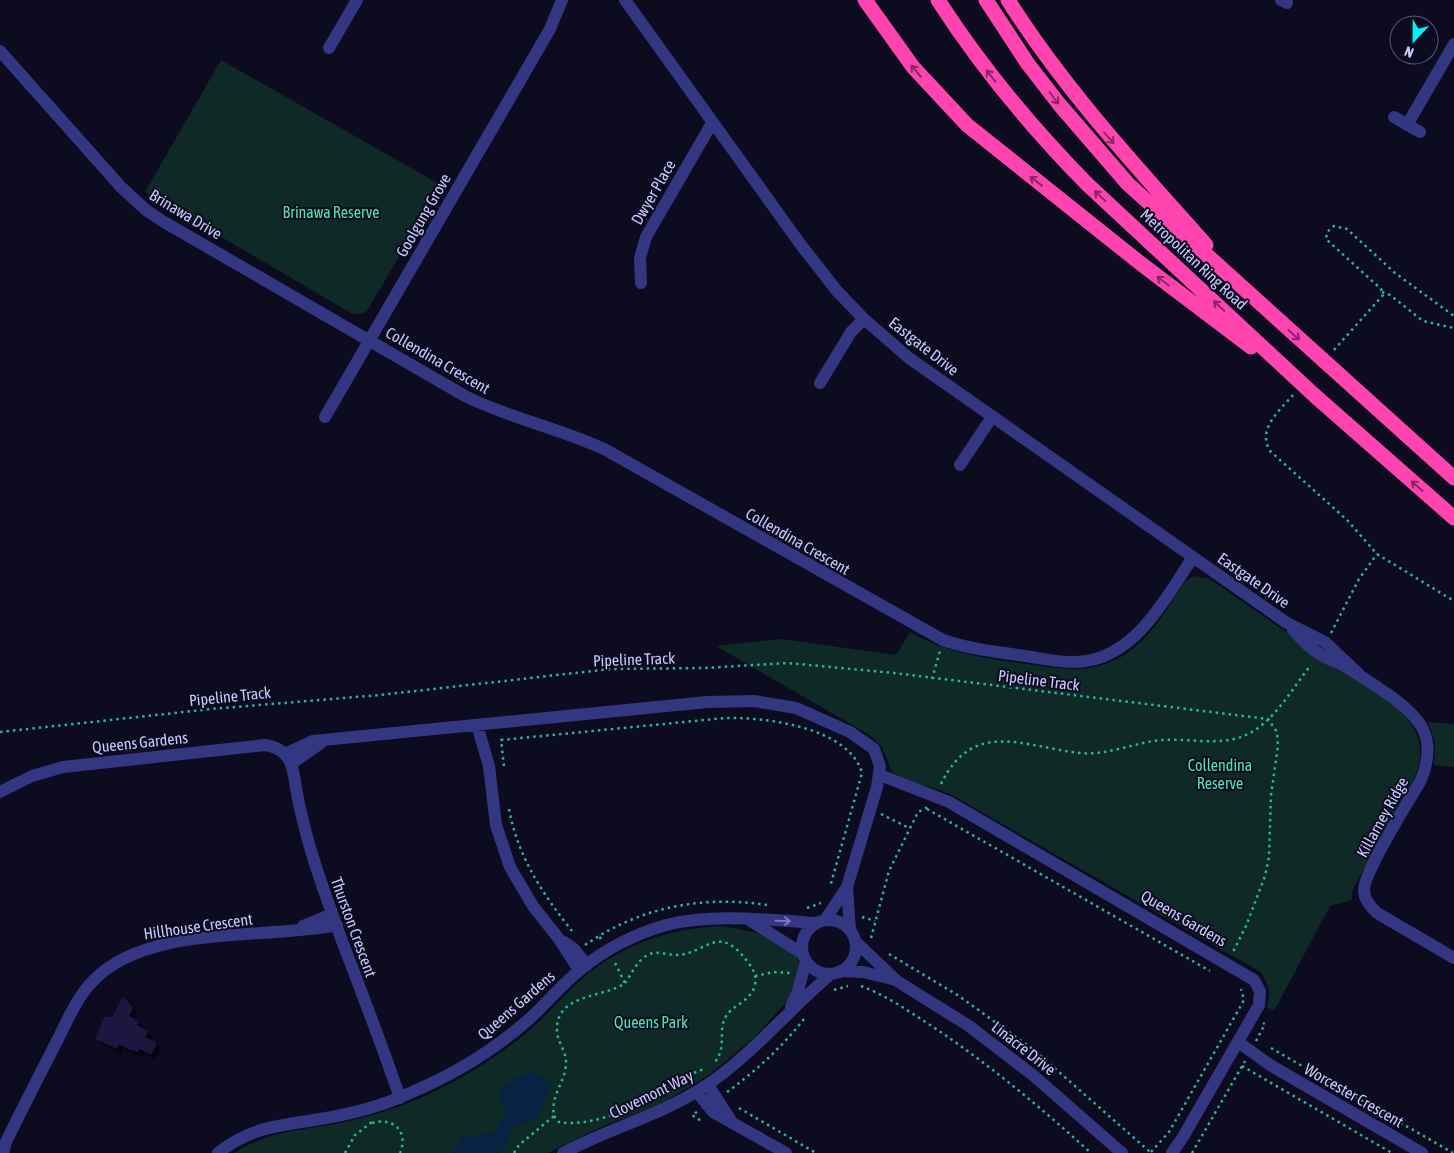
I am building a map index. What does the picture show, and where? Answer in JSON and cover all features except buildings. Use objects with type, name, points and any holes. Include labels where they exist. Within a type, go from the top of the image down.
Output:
[{"type":"highway","points":[[865,0],[897,47],[925,81],[986,141],[1140,263],[1314,395]]},
{"type":"highway","name":"Metropolitan Ring Road","points":[[938,0],[962,38],[990,75],[1053,148],[1093,190],[1314,395],[1454,518]]},
{"type":"highway","name":"Metropolitan Ring Road","points":[[986,0],[1028,64],[1093,146],[1128,184],[1166,221],[1454,478]]},
{"type":"highway","points":[[1008,0],[1049,62],[1106,134],[1257,302]]},
{"type":"street","points":[[329,48],[357,0]]},
{"type":"street","name":"Goolgung Grove","points":[[550,29],[562,0]]},
{"type":"street","name":"Goolgung Grove","points":[[324,417],[550,29],[572,0]]},
{"type":"street","name":"Eastgate Drive","points":[[625,2],[837,291],[864,319],[909,358],[1287,622],[1321,648]]},
{"type":"street","points":[[1407,125],[1454,44]]},
{"type":"street","name":"Brinawa Drive","points":[[0,51],[105,170],[146,210],[370,340]]},
{"type":"street","points":[[1394,117],[1420,132]]},
{"type":"street","name":"Dwyer Place","points":[[641,282],[640,258],[646,237],[712,123]]},
{"type":"street","points":[[820,383],[852,332],[864,319]]},
{"type":"street","name":"Collendina Crescent","points":[[370,340],[487,407],[509,416],[583,439],[628,462],[943,640],[969,648],[1074,662],[1101,657],[1114,652],[1137,634],[1193,557]]},
{"type":"street","points":[[960,465],[992,417]]},
{"type":"street","name":"Killarney Ridge","points":[[1321,648],[1412,712],[1425,732],[1428,754],[1421,780],[1370,871],[1365,883],[1365,898],[1377,913],[1454,958]]},
{"type":"street","points":[[290,758],[323,741],[707,702],[754,701],[768,703],[804,712],[830,722],[866,742],[878,758],[878,781],[847,887],[821,922],[804,936],[804,958],[816,971],[836,973],[853,959],[853,936],[847,887]]},
{"type":"street","points":[[488,766],[491,724]]},
{"type":"street","points":[[477,725],[488,766],[496,825],[510,866],[533,906],[583,968]]},
{"type":"street","name":"Queens Gardens","points":[[0,792],[32,776],[63,767],[265,746],[273,746],[290,758]]},
{"type":"street","name":"Thurston Crescent","points":[[290,758],[308,842],[334,920],[400,1098]]},
{"type":"street","name":"Queens Gardens","points":[[878,781],[935,796],[1250,975],[1260,992],[1259,1006],[1172,1153]]},
{"type":"street","name":"Queens Gardens","points":[[218,1153],[247,1134],[265,1127],[368,1109],[400,1098],[431,1084],[485,1054],[528,1020],[583,968],[608,950],[628,939],[668,925],[712,918],[821,922]]},
{"type":"street","name":"Hillhouse Crescent","points":[[3,1148],[73,1008],[93,981],[107,968],[129,955],[150,947],[291,930],[334,920]]},
{"type":"street","name":"Queens Gardens","points":[[749,920],[804,958]]},
{"type":"street","points":[[821,922],[835,921],[853,936]]},
{"type":"street","name":"Linacre Drive","points":[[853,936],[896,981],[969,1026],[1002,1050],[1068,1104],[1122,1153]]},
{"type":"street","name":"Clovemont Way","points":[[789,1010],[798,992],[804,958]]},
{"type":"street","name":"Linacre Drive","points":[[836,973],[863,972],[896,981]]},
{"type":"street","name":"Clovemont Way","points":[[563,1153],[656,1114],[702,1088],[743,1057],[789,1010],[836,973]]},
{"type":"street","name":"Worcester Crescent","points":[[1236,1046],[1422,1153]]},
{"type":"street","points":[[702,1088],[733,1122],[786,1153]]},
{"type":"path","points":[[1454,316],[1395,273],[1347,229],[1334,226],[1327,232],[1325,236],[1329,242],[1382,292],[1390,295],[1423,321],[1454,328]]},
{"type":"path","points":[[1328,356],[1377,302],[1382,292]]},
{"type":"path","points":[[1296,392],[1270,423],[1265,434],[1266,443],[1270,451],[1347,520],[1377,554],[1454,601]]},
{"type":"path","points":[[872,958],[876,946],[871,938],[889,871],[918,812],[926,809],[955,760],[972,748],[985,744],[1016,741],[1080,753],[1093,753],[1161,740],[1235,740],[1258,728],[1268,720],[1321,648],[1359,578],[1377,554]]},
{"type":"path","points":[[932,679],[943,640]]},
{"type":"path","name":"Pipeline Track","points":[[0,732],[211,709],[380,695],[610,669],[704,668],[788,663],[1268,720]]},
{"type":"path","points":[[504,767],[501,740],[725,718],[758,718],[808,730],[852,752],[862,773],[829,889]]},
{"type":"path","points":[[1227,962],[1246,926],[1265,876],[1269,858],[1271,795],[1278,746],[1278,732],[1268,720]]},
{"type":"path","points":[[508,804],[520,850],[532,875],[548,900],[574,932]]},
{"type":"path","points":[[926,809],[1218,976]]},
{"type":"path","points":[[804,909],[813,907],[825,898]]},
{"type":"path","points":[[579,939],[584,946],[599,936],[637,917],[664,908],[694,903],[739,902],[774,906]]},
{"type":"path","points":[[599,936],[625,983]]},
{"type":"path","points":[[662,1094],[643,1100],[606,1117],[587,1121],[564,1123],[559,1122],[554,1116],[553,1100],[566,1065],[557,1031],[560,1017],[580,999],[616,989],[625,983],[644,956],[650,954],[681,955],[714,942],[729,945],[736,950],[754,971],[755,985],[747,1000],[729,1012],[726,1017],[723,1043],[713,1064]]},
{"type":"path","points":[[884,951],[959,996],[1006,1030],[1073,1082],[1151,1153],[1169,1132],[1244,1000],[1242,989],[1234,985]]},
{"type":"path","points":[[863,972],[857,985],[888,999],[972,1054],[1024,1094],[1091,1153]]},
{"type":"path","points":[[723,1095],[749,1076],[775,1052],[808,1013]]},
{"type":"path","points":[[1257,1039],[1453,1153]]},
{"type":"path","points":[[1242,1066],[1392,1153]]},
{"type":"path","points":[[667,1092],[691,1074],[708,1068]]},
{"type":"path","points":[[736,1106],[816,1153]]},
{"type":"path","points":[[368,1109],[372,1123]]},
{"type":"path","points":[[514,1153],[520,1145],[554,1116]]},
{"type":"path","points":[[344,1153],[354,1135],[372,1123],[379,1121],[393,1123],[400,1128],[403,1136],[401,1152]]},
{"type":"green space","name":"Brinawa Reserve","points":[[221,60],[441,185],[367,311],[361,314],[349,312],[145,192]]},
{"type":"green space","name":"Collendina Reserve","points":[[1193,576],[1208,578],[1397,708],[1411,723],[1419,740],[1420,758],[1414,778],[1352,891],[1352,900],[1330,906],[1274,1011],[1267,1007],[1268,988],[1265,979],[1259,971],[948,793],[901,778],[892,772],[882,747],[868,734],[716,646],[781,639],[896,655],[910,632],[953,650],[981,657],[1061,668],[1086,668],[1111,662],[1136,646],[1152,630],[1185,582]]},
{"type":"green space","points":[[1428,722],[1454,724],[1454,767],[1434,765],[1435,742]]},
{"type":"green space","name":"Queens Park","points":[[723,926],[758,933],[797,957],[800,971],[787,1001],[755,1037],[709,1075],[661,1104],[601,1127],[548,1153],[234,1153],[247,1145],[274,1135],[345,1122],[421,1098],[457,1080],[507,1048],[536,1025],[591,971],[608,960],[626,950],[663,935]]},
{"type":"water","points":[[534,1072],[551,1082],[539,1116],[510,1130],[507,1147],[500,1153],[450,1153],[463,1137],[493,1133],[506,1115],[497,1092],[515,1078]]}]
